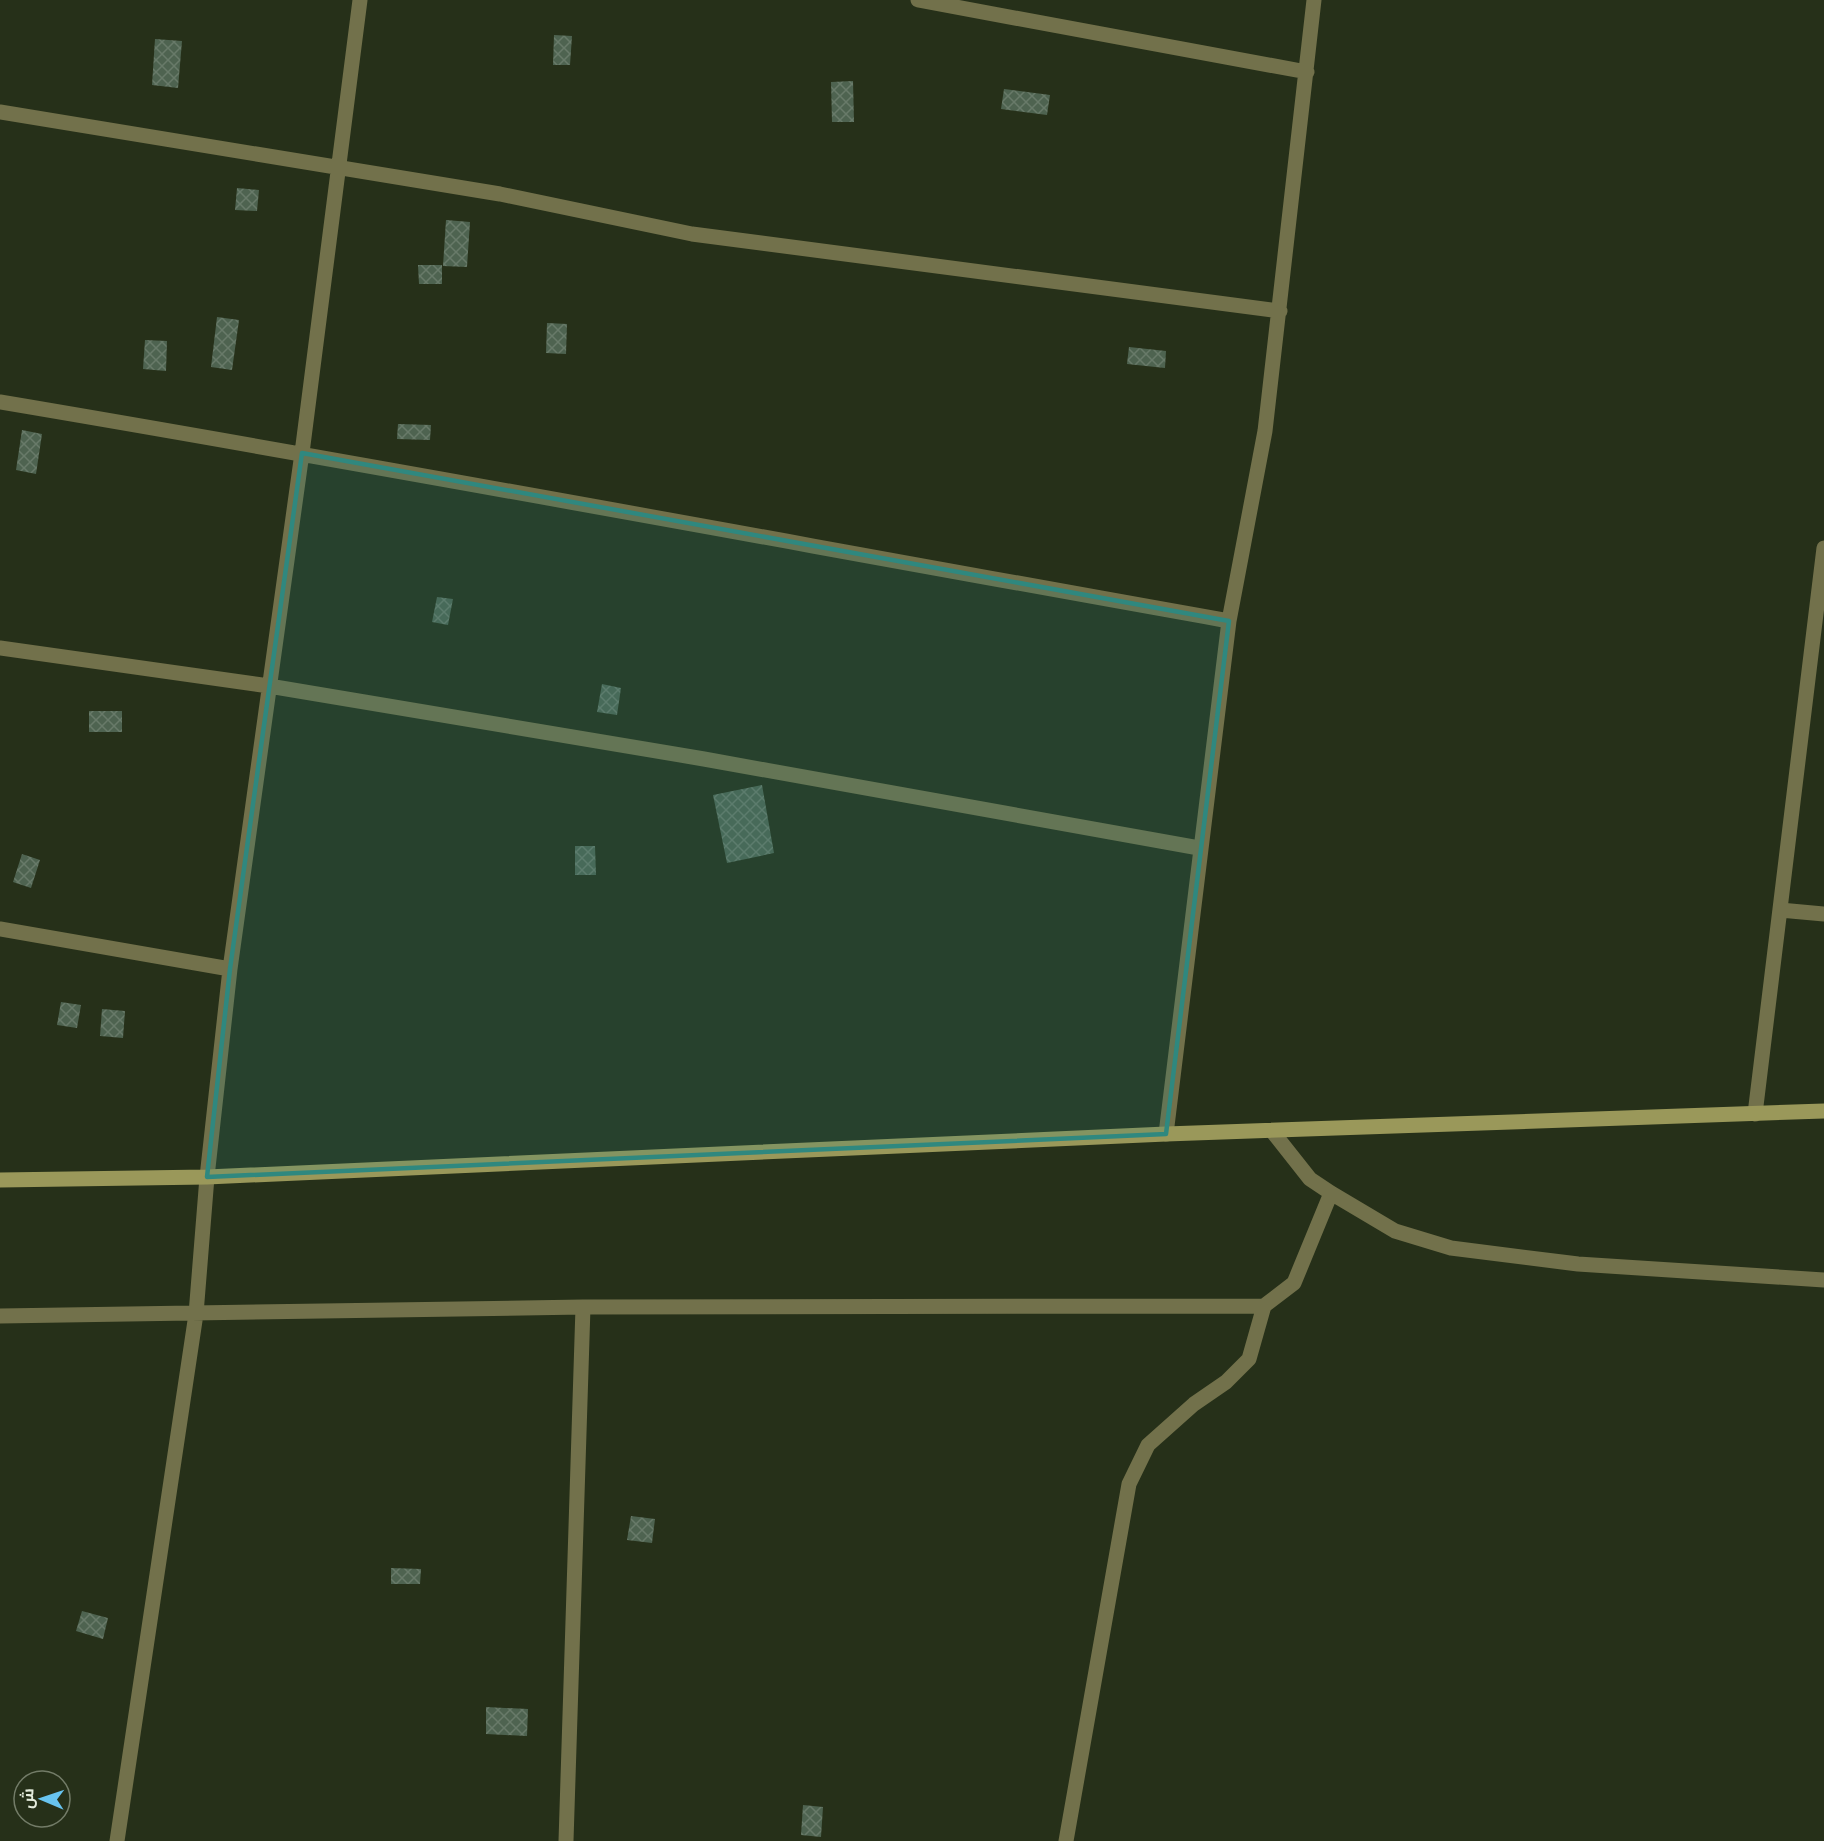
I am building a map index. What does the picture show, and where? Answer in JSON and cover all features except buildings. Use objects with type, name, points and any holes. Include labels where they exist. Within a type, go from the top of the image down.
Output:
[{"type":"main road","points":[[0,1180],[207,1177],[1166,1134],[1824,1112]]},
{"type":"street","points":[[117,1841],[196,1314],[207,1177],[230,969],[302,453],[360,0]]},
{"type":"street","points":[[918,0],[1307,72]]},
{"type":"street","points":[[1166,1134],[1199,848],[1229,621],[1265,431],[1314,0]]},
{"type":"street","points":[[0,112],[500,194],[693,234],[1280,310]]},
{"type":"street","points":[[0,402],[302,453],[608,511],[1229,621]]},
{"type":"street","points":[[1755,1114],[1824,548]]},
{"type":"street","points":[[0,648],[269,686],[704,759],[1199,848]]},
{"type":"street","points":[[1780,910],[1824,914]]},
{"type":"street","points":[[0,929],[230,969]]},
{"type":"street","points":[[1272,1131],[1310,1179],[1331,1193],[1395,1231],[1450,1248],[1578,1264],[1824,1280]]},
{"type":"street","points":[[1066,1841],[1130,1484],[1148,1445],[1194,1404],[1226,1382],[1249,1359],[1264,1306],[1293,1283],[1331,1193]]},
{"type":"street","points":[[0,1316],[584,1306],[1264,1306]]},
{"type":"street","points":[[567,1841],[584,1306]]},
{"type":"highlighted area","points":[[302,453],[1229,621],[1166,1134],[207,1177],[230,969]]}]
